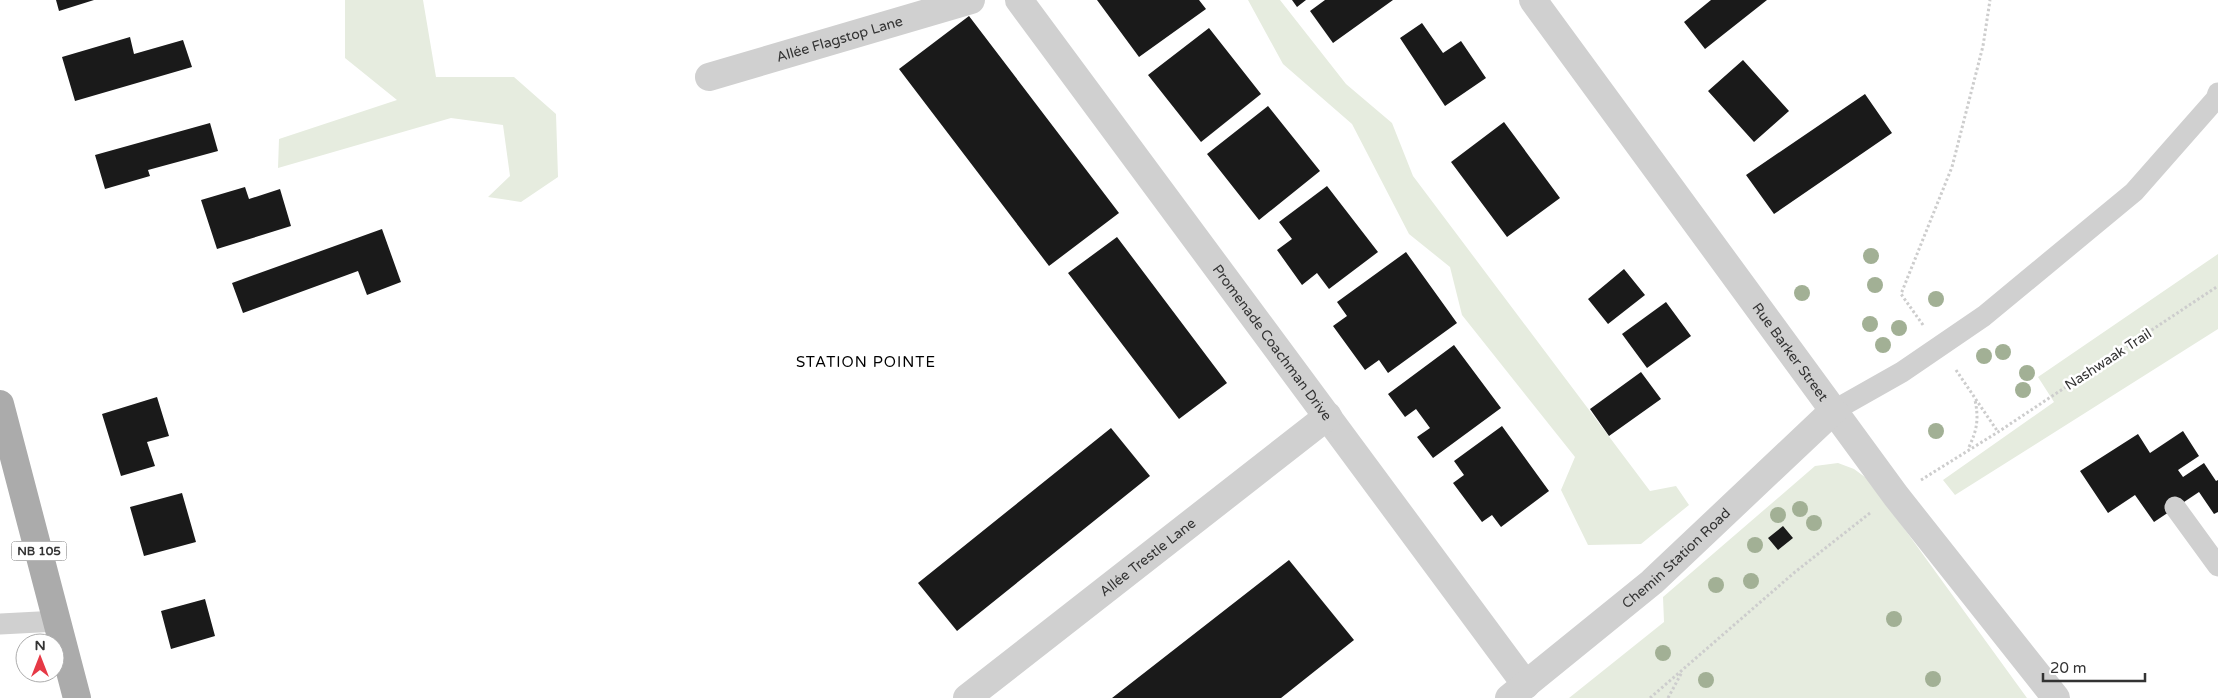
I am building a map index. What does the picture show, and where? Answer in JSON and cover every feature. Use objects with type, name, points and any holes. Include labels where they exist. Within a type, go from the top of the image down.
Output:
[{"type":"main road","name":"NB 105","points":[[0,404],[77,698]]},
{"type":"street","name":"Allée Flagstop Lane","points":[[709,77],[971,0]]},
{"type":"street","name":"Promenade Coachman Drive","points":[[1020,0],[1328,416],[1518,691]]},
{"type":"street","name":"Rue Barker Street","points":[[1533,0],[1896,496],[2056,698]]},
{"type":"street","name":"Chemin Station Road","points":[[1518,691],[1652,582],[1833,410]]},
{"type":"street","name":"Allée Trestle Lane","points":[[967,698],[1328,416]]},
{"type":"lane","points":[[1833,410],[1902,372],[1984,316],[2127,198],[2216,99],[2218,93]]},
{"type":"lane","points":[[2175,507],[2218,566]]},
{"type":"lane","points":[[0,624],[58,621]]},
{"type":"path","points":[[1901,294],[1952,167],[1983,46],[1990,0]]},
{"type":"path","name":"Nashwaak Trail","points":[[1650,698],[1795,572],[1868,514],[1968,449],[1998,432],[2218,286]]},
{"type":"path","points":[[1968,449],[1976,432],[1978,416],[1975,397]]},
{"type":"path","points":[[1668,698],[1683,670]]},
{"type":"shaded area","points":[[345,0],[423,0],[436,77],[514,77],[556,114],[558,177],[521,202],[488,197],[510,176],[503,125],[451,118],[278,168],[279,139],[397,100],[345,58]]},
{"type":"shaded area","points":[[1248,0],[1280,0],[1346,84],[1392,123],[1413,176],[1650,491],[1676,486],[1689,505],[1641,544],[1588,545],[1561,490],[1575,457],[1462,315],[1450,267],[1409,234],[1352,124],[1283,64]]},
{"type":"shaded area","points":[[2218,254],[2218,329],[1955,495],[1943,480],[2054,402],[2038,377]]},
{"type":"shaded area","points":[[1838,463],[1854,469],[1869,480],[2027,698],[1569,698],[1664,622],[1663,597],[1815,466]]},
{"type":"building","points":[[56,0],[94,0],[59,11]]},
{"type":"building","points":[[1097,0],[1199,0],[1206,9],[1139,57]]},
{"type":"building","points":[[1292,0],[1306,0],[1297,7]]},
{"type":"building","points":[[1325,0],[1393,0],[1333,43],[1310,11]]},
{"type":"building","points":[[1711,0],[1767,0],[1705,49],[1684,22]]},
{"type":"building","points":[[969,16],[1119,213],[1049,266],[899,69]]},
{"type":"building","points":[[1422,23],[1443,53],[1461,41],[1486,78],[1445,106],[1400,38]]},
{"type":"building","points":[[1209,28],[1261,94],[1201,142],[1148,75]]},
{"type":"building","points":[[130,37],[134,54],[183,40],[192,67],[75,101],[62,57]]},
{"type":"building","points":[[1743,60],[1789,111],[1754,142],[1708,91]]},
{"type":"building","points":[[1865,94],[1892,133],[1774,214],[1746,175]]},
{"type":"building","points":[[1268,106],[1320,171],[1259,220],[1207,154]]},
{"type":"building","points":[[1504,122],[1560,198],[1507,237],[1451,162]]},
{"type":"building","points":[[210,123],[218,151],[148,170],[150,176],[105,189],[95,155]]},
{"type":"building","points":[[1327,186],[1378,252],[1329,289],[1317,273],[1302,285],[1277,250],[1292,239],[1279,222]]},
{"type":"building","points":[[245,187],[249,199],[280,189],[291,226],[217,249],[201,200]]},
{"type":"building","points":[[382,229],[401,282],[367,295],[358,271],[243,313],[232,283]]},
{"type":"building","points":[[1117,237],[1227,383],[1179,419],[1068,273]]},
{"type":"building","points":[[1406,252],[1457,323],[1388,373],[1379,360],[1365,370],[1333,326],[1347,316],[1337,302]]},
{"type":"building","points":[[1624,269],[1645,295],[1608,324],[1588,299]]},
{"type":"building","points":[[1666,302],[1691,336],[1647,368],[1622,334]]},
{"type":"building","points":[[1454,345],[1501,408],[1433,458],[1417,437],[1430,428],[1416,409],[1405,417],[1388,394]]},
{"type":"building","points":[[1641,372],[1661,399],[1609,436],[1590,409]]},
{"type":"building","points":[[157,397],[169,436],[147,442],[155,466],[121,476],[102,414]]},
{"type":"building","points":[[1502,426],[1549,491],[1501,527],[1492,515],[1482,522],[1453,483],[1464,475],[1454,461]]},
{"type":"building","points":[[1111,428],[1150,476],[957,631],[918,583]]},
{"type":"building","points":[[2183,431],[2199,456],[2178,470],[2183,477],[2204,463],[2216,481],[2218,480],[2218,512],[2214,514],[2199,492],[2154,522],[2135,495],[2108,513],[2080,471],[2138,434],[2150,453]]},
{"type":"building","points":[[182,493],[196,542],[144,556],[130,507]]},
{"type":"building","points":[[1783,526],[1793,538],[1778,550],[1768,538]]},
{"type":"building","points":[[1289,560],[1354,640],[1281,698],[1112,698]]},
{"type":"building","points":[[205,599],[215,636],[171,649],[161,611]]},
{"type":"district","name":"STATION POINTE","points":[[866,362]]}]
